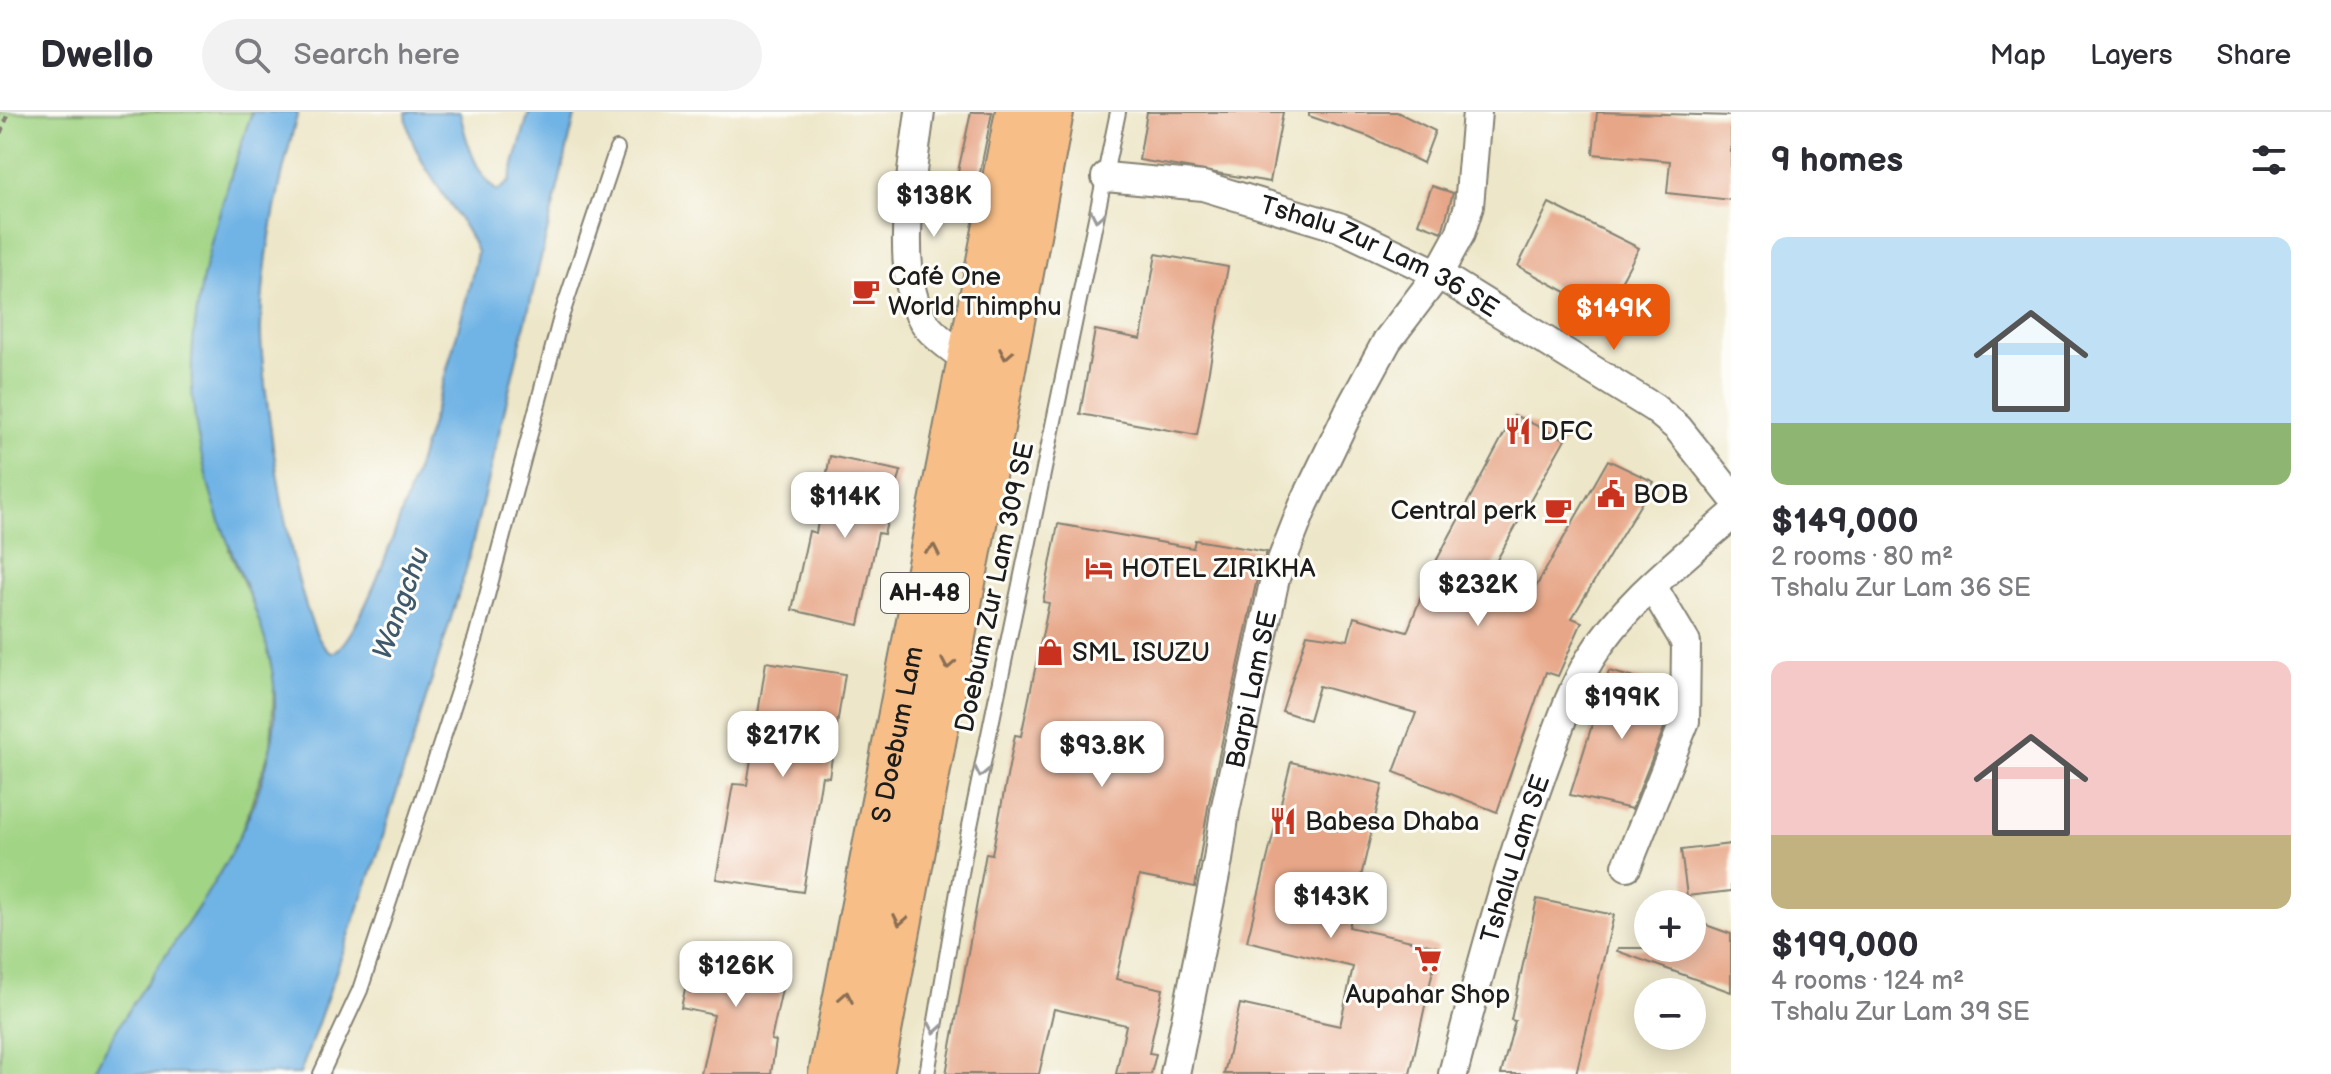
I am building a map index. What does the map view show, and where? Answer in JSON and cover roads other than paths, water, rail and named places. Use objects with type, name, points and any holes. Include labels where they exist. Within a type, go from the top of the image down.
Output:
[{"type":"highway","name":"S Doebum Lam","points":[[831,1074],[1018,112]]},
{"type":"highway","name":"S Doebum Lam","points":[[871,1074],[1051,112]]},
{"type":"street","points":[[920,112],[907,210],[910,292],[927,326],[970,362]]},
{"type":"street","name":"Barpi Lam SE","points":[[1175,1074],[1225,811],[1275,578],[1304,504],[1350,409],[1387,341],[1438,274],[1460,234],[1469,206],[1477,112]]},
{"type":"street","name":"Tshalu Zur Lam 36 SE","points":[[1106,177],[1203,186],[1339,227],[1438,274],[1654,408],[1678,428],[1731,495]]},
{"type":"street","name":"Tshalu Lam SE","points":[[1453,1074],[1517,843],[1569,697],[1592,656],[1652,586],[1731,516]]},
{"type":"street","points":[[1627,866],[1685,721],[1686,643],[1652,586]]},
{"type":"lane","name":"Doebum Zur Lam 309 SE","points":[[927,1074],[968,834],[1118,112]]},
{"type":"lane","points":[[321,1074],[360,990],[476,637],[561,317],[617,149]]},
{"type":"water","name":"Wangchu","points":[[252,112],[298,112],[278,192],[269,245],[262,299],[262,352],[273,446],[293,556],[318,637],[332,653],[350,634],[394,534],[438,400],[477,252],[415,148],[406,112],[460,112],[477,166],[497,191],[509,182],[529,112],[576,112],[466,570],[376,859],[300,1074],[92,1074],[115,1032],[217,878],[257,794],[271,746],[275,710],[273,676],[266,643],[207,479],[192,390],[192,355],[202,284],[219,213]]},
{"type":"place","name":"Café One World Thimphu","points":[[866,291]]},
{"type":"place","name":"DFC","points":[[1518,431]]},
{"type":"place","name":"BOB","points":[[1611,494]]},
{"type":"place","name":"Central perk","points":[[1558,510]]},
{"type":"place","name":"HOTEL ZIRIKHA","points":[[1099,568]]},
{"type":"place","name":"SML ISUZU","points":[[1050,652]]},
{"type":"place","name":"Babesa Dhaba","points":[[1283,821]]},
{"type":"place","name":"Aupahar Shop","points":[[1428,959]]}]
